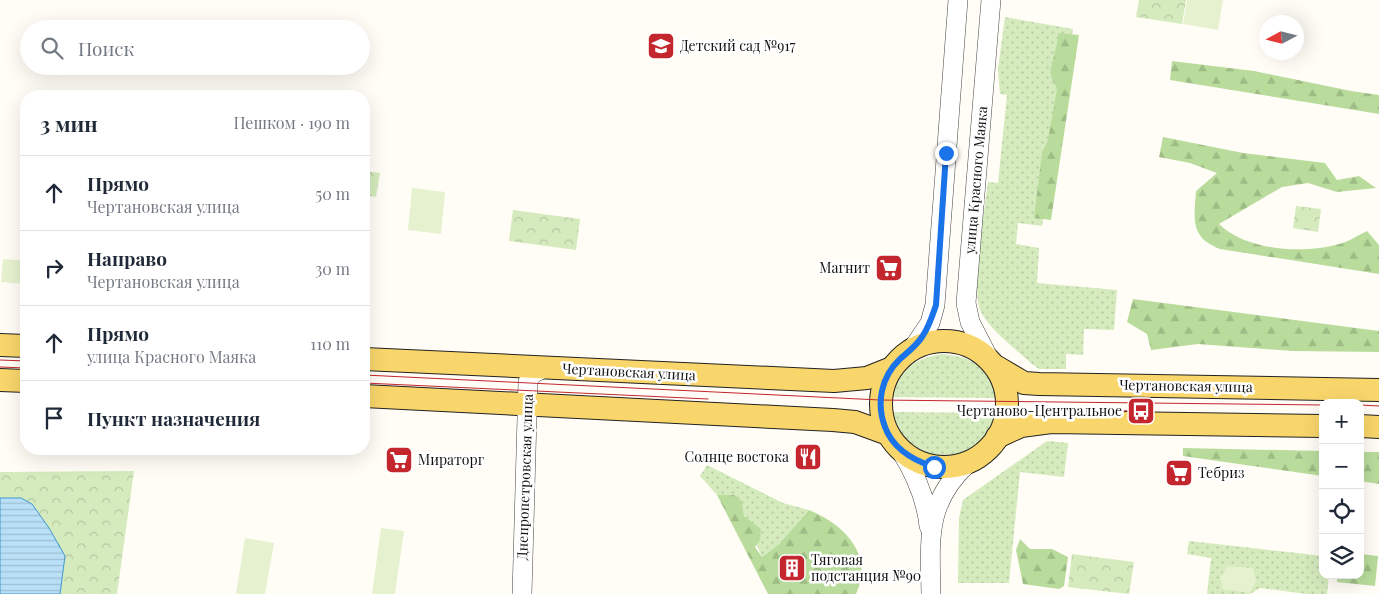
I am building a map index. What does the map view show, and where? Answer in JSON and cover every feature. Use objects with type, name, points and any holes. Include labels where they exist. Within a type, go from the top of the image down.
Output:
[{"type":"main road","name":"Чертановская улица","points":[[894,443],[882,419],[880,400],[884,382],[892,368],[911,350],[926,344],[955,342],[970,346],[1024,383],[1379,390]]},
{"type":"main road","points":[[0,345],[20,346]]},
{"type":"main road","name":"Чертановская улица","points":[[370,359],[834,381],[867,378],[892,368]]},
{"type":"main road","points":[[370,396],[855,422],[894,443],[916,461],[934,467],[952,467],[969,462],[980,456],[997,437],[1005,418],[1006,402],[1003,380],[992,361]]},
{"type":"main road","points":[[477,402],[485,397],[490,388],[491,380],[487,371],[480,365]]},
{"type":"main road","points":[[0,380],[20,381]]},
{"type":"main road","points":[[997,437],[1021,426],[1051,422],[1319,426]]},
{"type":"main road","points":[[1364,426],[1379,426]]},
{"type":"street","points":[[911,350],[930,323],[936,305],[958,0]]},
{"type":"street","name":"улица Красного Маяка","points":[[991,0],[966,303],[970,322],[992,361]]},
{"type":"street","name":"Днепропетровская улица","points":[[522,594],[528,382],[532,374],[544,368]]},
{"type":"street","points":[[894,443],[917,477],[926,504],[931,539]]},
{"type":"street","points":[[930,594],[931,539],[934,514],[943,492],[955,474],[969,462]]},
{"type":"green space","points":[[1139,0],[1186,0],[1182,24],[1136,17]]},
{"type":"green space","points":[[1187,0],[1223,0],[1218,30],[1183,24]]},
{"type":"green space","points":[[1005,17],[1073,29],[1042,226],[1018,223],[1016,244],[1039,248],[1037,283],[1117,290],[1114,330],[1084,329],[1083,355],[1066,354],[1066,369],[1039,369],[1032,364],[1004,340],[985,319],[978,301],[978,269],[988,182],[998,183],[1007,95],[1000,94],[998,69]]},
{"type":"green space","points":[[1058,33],[1079,35],[1051,220],[1034,218],[1042,153],[1048,140],[1057,89],[1050,73]]},
{"type":"green space","points":[[1172,61],[1254,71],[1379,95],[1379,114],[1170,80]]},
{"type":"green space","points":[[1163,137],[1243,153],[1325,163],[1337,180],[1359,176],[1376,188],[1337,192],[1308,183],[1282,187],[1219,224],[1230,233],[1244,240],[1276,248],[1293,249],[1309,249],[1339,244],[1367,231],[1379,245],[1379,274],[1220,249],[1210,244],[1203,239],[1196,226],[1196,191],[1217,173],[1190,163],[1159,157]]},
{"type":"green space","points":[[370,172],[380,173],[376,197],[370,196]]},
{"type":"green space","points":[[412,188],[445,192],[441,234],[408,230]]},
{"type":"green space","points":[[1296,206],[1321,209],[1318,232],[1293,228]]},
{"type":"green space","points":[[513,210],[580,219],[576,250],[509,241]]},
{"type":"green space","points":[[3,259],[20,260],[20,284],[1,282]]},
{"type":"green space","points":[[1133,299],[1379,331],[1379,352],[1293,351],[1198,344],[1151,350],[1147,334],[1127,322]]},
{"type":"green space","points":[[942,354],[963,358],[978,366],[989,378],[997,398],[892,397],[897,380],[902,373],[924,359]]},
{"type":"green space","points":[[891,412],[997,413],[992,428],[981,447],[964,458],[950,461],[936,460],[923,456],[911,448],[895,426]]},
{"type":"green space","points":[[1047,441],[1068,443],[1064,477],[1020,472],[1009,583],[958,583],[959,518],[963,500]]},
{"type":"green space","points":[[1183,448],[1319,451],[1319,475],[1183,456]]},
{"type":"green space","points":[[1364,452],[1379,452],[1379,484],[1364,482]]},
{"type":"green space","points":[[707,465],[783,503],[809,510],[779,544],[762,557],[744,516],[742,501],[717,495],[700,476]]},
{"type":"green space","points":[[134,471],[117,594],[0,594],[0,472]]},
{"type":"green space","points":[[717,495],[734,495],[742,501],[744,516],[761,529],[760,540],[755,547],[762,557],[779,544],[809,510],[833,523],[844,532],[858,554],[861,566],[861,579],[856,594],[768,594]]},
{"type":"green space","points":[[381,528],[404,531],[395,594],[372,594]]},
{"type":"green space","points":[[245,538],[274,543],[265,594],[236,594]]},
{"type":"green space","points":[[1020,539],[1030,549],[1052,549],[1068,557],[1064,586],[1059,589],[1023,584],[1016,550]]},
{"type":"green space","points":[[1189,541],[1319,556],[1319,579],[1329,579],[1327,594],[1307,594],[1260,588],[1250,594],[1207,594],[1211,558],[1187,554]]},
{"type":"green space","points":[[1072,554],[1134,562],[1129,594],[1068,587]]},
{"type":"green space","points":[[1364,554],[1378,556],[1375,586],[1337,582],[1337,579],[1364,579]]},
{"type":"green space","points":[[1227,566],[1253,568],[1256,581],[1250,593],[1223,589],[1220,578]]},
{"type":"water","points":[[0,498],[21,498],[32,504],[49,528],[65,556],[60,594],[0,594]]},
{"type":"tram line","points":[[0,360],[20,361]]},
{"type":"tram line","points":[[0,367],[20,368]]},
{"type":"tram line","points":[[370,375],[880,400],[1319,405]]},
{"type":"tram line","points":[[370,383],[708,399]]},
{"type":"tram line","points":[[1364,405],[1379,406]]},
{"type":"tram line","points":[[1051,410],[1143,411]]},
{"type":"place","name":"Детский сад №917","points":[[661,46]]},
{"type":"place","name":"Магнит","points":[[889,268]]},
{"type":"place","name":"Чертаново-Центральное","points":[[1141,411]]},
{"type":"place","name":"Солнце востока","points":[[808,457]]},
{"type":"place","name":"Мираторг","points":[[399,460]]},
{"type":"place","name":"Тебриз","points":[[1179,473]]},
{"type":"place","name":"Тяговая подстанция №90","points":[[792,568]]},
{"type":"route","points":[[934,467],[916,461],[901,451],[888,434],[882,419],[880,400],[884,382],[892,368],[922,338],[930,323],[936,305],[946,153]]}]
